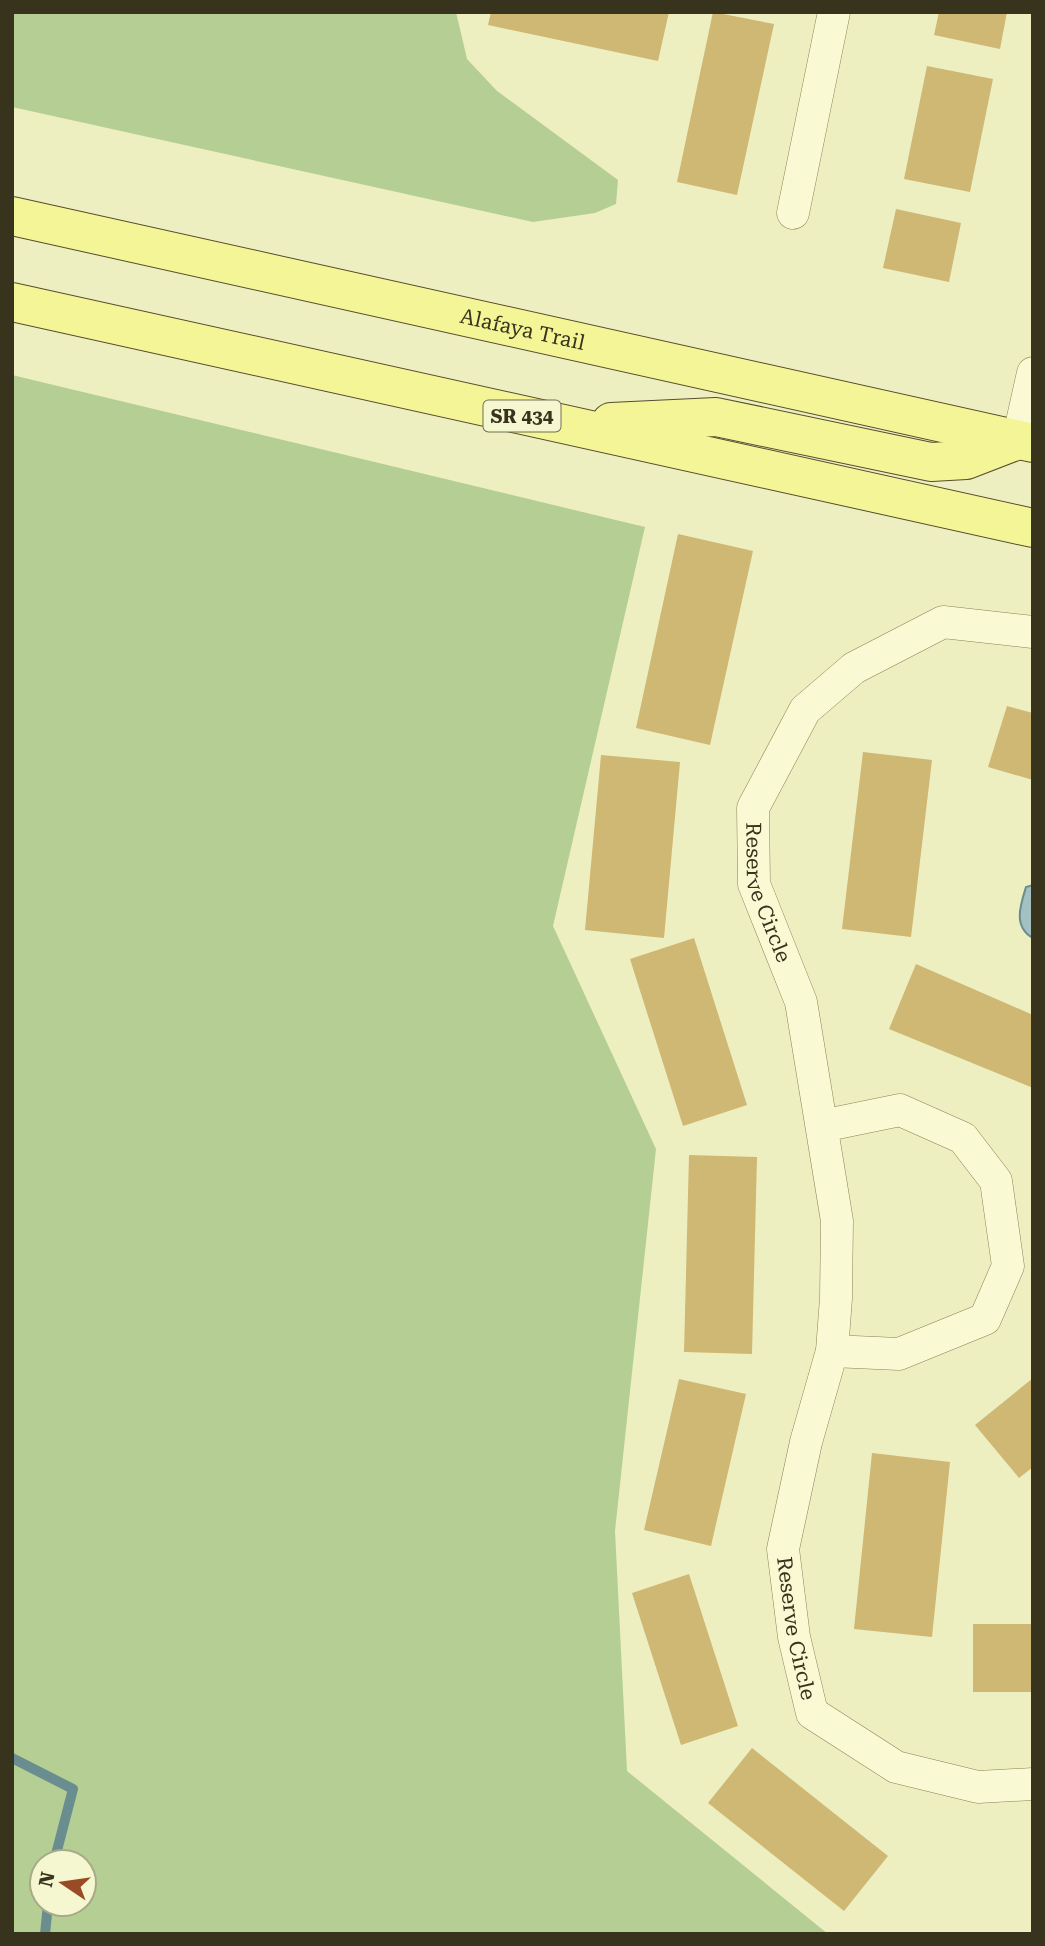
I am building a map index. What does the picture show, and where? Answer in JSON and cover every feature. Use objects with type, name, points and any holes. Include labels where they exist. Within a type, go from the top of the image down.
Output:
[{"type":"main road","name":"Alafaya Trail","points":[[16,219],[1025,441]]},
{"type":"main road","name":"SR 434","points":[[12,302],[1033,528]]},
{"type":"main road","points":[[560,425],[716,417],[931,462],[966,460],[1025,441]]},
{"type":"street","points":[[793,213],[834,12]]},
{"type":"street","points":[[1025,441],[1033,373]]},
{"type":"street","name":"Reserve Circle","points":[[1033,632],[943,622],[854,668],[805,710],[753,808],[754,884],[802,1002],[838,1221],[832,1351],[806,1441],[783,1549],[793,1637],[812,1713],[896,1768],[978,1787],[1033,1784]]},
{"type":"street","points":[[821,1126],[900,1110],[963,1138],[996,1181],[1008,1266],[985,1319],[898,1354],[832,1351]]},
{"type":"green space","points":[[12,12],[456,12],[467,59],[497,91],[618,180],[616,204],[595,213],[533,222],[12,107]]},
{"type":"green space","points":[[12,375],[645,527],[553,926],[656,1149],[615,1531],[627,1771],[828,1934],[12,1934]]},
{"type":"water","points":[[1033,885],[1033,938],[1023,928],[1020,916],[1026,887]]},
{"type":"building","points":[[491,12],[669,12],[658,61],[488,25]]},
{"type":"building","points":[[713,12],[774,24],[737,195],[677,182]]},
{"type":"building","points":[[939,12],[1007,12],[1000,49],[934,35]]},
{"type":"building","points":[[927,66],[993,79],[970,192],[904,179]]},
{"type":"building","points":[[896,209],[961,223],[949,282],[883,268]]},
{"type":"building","points":[[678,534],[753,551],[710,745],[636,728]]},
{"type":"building","points":[[1007,706],[1033,713],[1033,780],[988,767]]},
{"type":"building","points":[[863,752],[932,760],[911,937],[842,929]]},
{"type":"building","points":[[601,755],[680,762],[664,938],[585,930]]},
{"type":"building","points":[[694,938],[747,1105],[683,1126],[630,959]]},
{"type":"building","points":[[916,964],[1033,1015],[1033,1088],[889,1029]]},
{"type":"building","points":[[689,1155],[757,1157],[752,1354],[684,1352]]},
{"type":"building","points":[[1033,1378],[1033,1467],[1019,1478],[975,1425]]},
{"type":"building","points":[[679,1379],[746,1394],[711,1546],[644,1530]]},
{"type":"building","points":[[872,1453],[950,1462],[932,1637],[854,1629]]},
{"type":"building","points":[[689,1574],[738,1726],[681,1745],[632,1593]]},
{"type":"building","points":[[973,1624],[1033,1624],[1033,1692],[973,1692]]},
{"type":"building","points":[[752,1748],[888,1856],[844,1911],[708,1803]]},
{"type":"waterway","points":[[12,1758],[73,1789],[58,1848]]},
{"type":"waterway","points":[[45,1934],[47,1918]]}]
